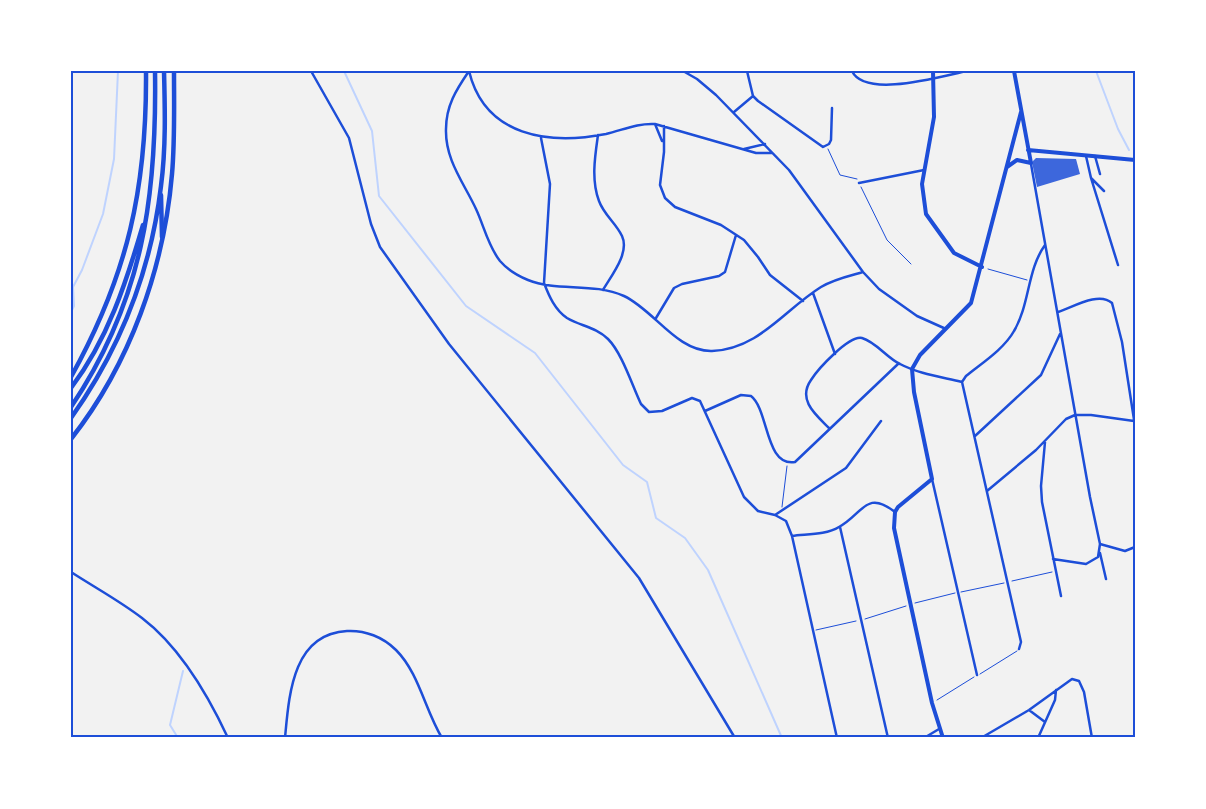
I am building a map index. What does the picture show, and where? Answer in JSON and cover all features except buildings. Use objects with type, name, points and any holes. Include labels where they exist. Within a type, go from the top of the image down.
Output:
[{"type":"main road","points":[[71,377],[109,300],[132,226],[144,156],[146,71]]},
{"type":"main road","points":[[71,407],[99,361],[124,306],[138,263],[148,207],[155,140],[155,71]]},
{"type":"main road","points":[[162,237],[161,186],[164,71]]},
{"type":"main road","points":[[71,439],[94,407],[132,336],[152,281],[162,237],[172,174],[174,71]]},
{"type":"main road","points":[[71,418],[114,347],[132,306],[145,263],[161,186]]},
{"type":"main road","points":[[71,388],[93,356],[110,323],[127,278],[148,207]]},
{"type":"street","points":[[311,71],[349,138],[373,230],[385,254],[449,344],[639,578],[735,738]]},
{"type":"street","points":[[469,71],[476,93],[488,109],[508,125],[533,136],[541,138],[598,135],[639,124],[655,124],[743,150],[756,153],[773,153]]},
{"type":"street","points":[[469,71],[452,99],[447,114],[446,138],[454,168],[500,261],[507,268],[528,280],[603,290],[624,296],[694,348],[723,350],[755,338],[813,292],[834,280],[863,272]]},
{"type":"street","points":[[684,71],[697,79],[734,112],[765,144],[798,182],[863,272],[879,289],[900,306],[946,329]]},
{"type":"street","points":[[746,71],[753,96],[765,107],[817,144],[827,146],[831,140],[832,108]]},
{"type":"street","points":[[852,71],[859,80],[888,85],[966,71]]},
{"type":"street","points":[[933,71],[934,117],[924,170],[922,197],[926,214],[954,252],[982,267]]},
{"type":"street","points":[[1014,71],[1058,312],[1060,334],[1106,579]]},
{"type":"street","points":[[734,112],[753,96]]},
{"type":"street","points":[[977,675],[932,479],[912,382],[912,369],[917,358],[971,302],[982,267],[1021,112]]},
{"type":"street","points":[[655,124],[663,142]]},
{"type":"street","points":[[664,126],[664,152],[660,185],[665,198],[675,207],[708,219],[736,235],[752,249],[776,282],[803,301]]},
{"type":"street","points":[[598,135],[595,179],[598,199],[602,208],[622,236],[623,244],[619,262],[603,290]]},
{"type":"street","points":[[541,138],[550,184],[544,283],[553,303],[564,316],[596,330],[610,340],[644,408],[649,412],[662,411],[692,398],[700,401],[744,497],[758,511],[775,515],[786,521],[792,536],[837,738]]},
{"type":"street","points":[[743,150],[765,144]]},
{"type":"street","points":[[1028,150],[1135,160]]},
{"type":"street","points":[[1086,156],[1118,265]]},
{"type":"street","points":[[1095,156],[1100,174]]},
{"type":"street","points":[[1006,169],[1009,164],[1017,160],[1030,163]]},
{"type":"street","points":[[860,183],[924,170]]},
{"type":"street","points":[[1091,178],[1104,191]]},
{"type":"street","points":[[656,318],[674,288],[682,284],[719,276],[725,272],[736,235]]},
{"type":"street","points":[[1019,649],[1021,642],[962,382],[966,376],[1013,333],[1020,317],[1035,263],[1046,244]]},
{"type":"street","points":[[813,292],[835,354]]},
{"type":"street","points":[[1058,312],[1098,298],[1108,299],[1112,303],[1122,342],[1135,426]]},
{"type":"street","points":[[975,436],[1041,375],[1048,364],[1055,342],[1060,334]]},
{"type":"street","points":[[829,428],[808,407],[806,392],[811,380],[852,339],[861,338],[898,364],[962,382]]},
{"type":"street","points":[[705,411],[742,395],[750,396],[757,403],[773,449],[780,459],[788,463],[799,460],[829,428],[898,364]]},
{"type":"street","points":[[987,491],[1046,441],[1066,419],[1075,415],[1112,417],[1134,421]]},
{"type":"street","points":[[775,515],[846,468],[881,421]]},
{"type":"street","points":[[1046,441],[1041,486],[1052,559],[1061,596]]},
{"type":"street","points":[[932,479],[895,512],[894,528],[932,703],[943,738]]},
{"type":"street","points":[[792,536],[828,532],[840,527],[872,502],[880,502],[895,512]]},
{"type":"street","points":[[840,527],[888,738]]},
{"type":"street","points":[[1100,544],[1125,551],[1135,547]]},
{"type":"street","points":[[1052,559],[1082,564],[1092,562],[1100,554]]},
{"type":"street","points":[[71,572],[142,618],[172,648],[202,688],[228,738]]},
{"type":"street","points":[[285,738],[293,679],[305,653],[324,636],[350,630],[366,632],[382,639],[396,650],[413,676],[442,738]]},
{"type":"street","points":[[981,738],[1029,710],[1069,680],[1076,679],[1080,683],[1090,716],[1092,738]]},
{"type":"street","points":[[1038,738],[1055,700],[1056,690]]},
{"type":"street","points":[[1029,710],[1045,722]]},
{"type":"street","points":[[924,738],[939,729]]},
{"type":"path","points":[[827,146],[840,175],[855,177],[860,183],[878,225],[887,240],[911,264]]},
{"type":"path","points":[[982,267],[1030,281]]},
{"type":"path","points":[[781,510],[788,463]]},
{"type":"path","points":[[813,631],[861,620],[958,593],[1056,572]]},
{"type":"path","points":[[932,703],[1019,649]]},
{"type":"waterway","points":[[71,312],[74,306],[73,287],[82,270],[103,214],[114,159],[118,71]]},
{"type":"waterway","points":[[344,71],[372,131],[379,196],[466,306],[535,353],[623,465],[647,482],[656,518],[685,538],[708,570],[782,738]]},
{"type":"waterway","points":[[1096,71],[1118,129],[1129,150]]},
{"type":"waterway","points":[[178,738],[170,725],[183,671]]}]
